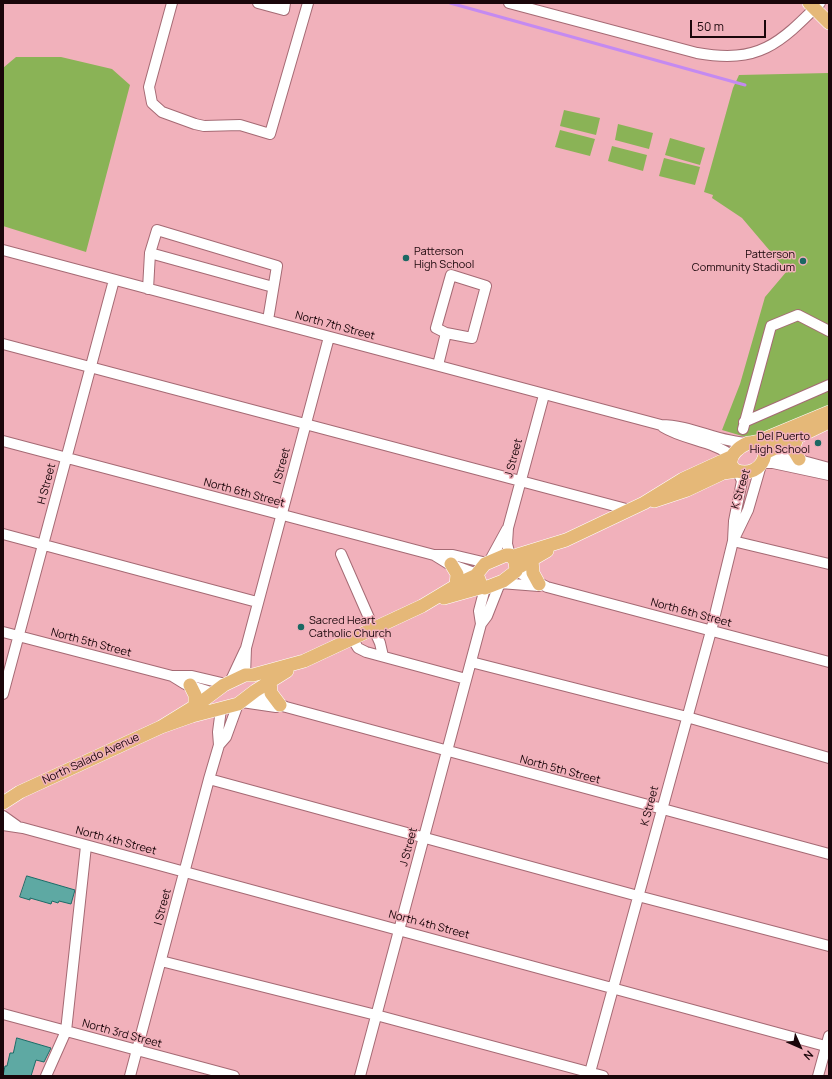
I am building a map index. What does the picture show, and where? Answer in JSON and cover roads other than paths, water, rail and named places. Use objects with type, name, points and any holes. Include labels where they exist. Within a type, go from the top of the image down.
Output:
[{"type":"main road","points":[[815,5],[829,23]]},
{"type":"main road","points":[[829,412],[759,441],[741,446],[731,457],[731,465],[737,471],[748,472],[764,459],[797,438],[829,422]]},
{"type":"main road","points":[[797,438],[793,449],[799,459]]},
{"type":"main road","points":[[749,443],[758,444],[764,459]]},
{"type":"main road","name":"North Salado Avenue","points":[[422,606],[500,583],[516,570],[566,540],[644,503],[678,482],[731,457]]},
{"type":"main road","name":"North Salado Avenue","points":[[644,503],[674,495],[718,476],[737,471]]},
{"type":"main road","name":"North Salado Avenue","points":[[161,727],[220,709],[247,698],[270,681],[304,661],[422,606],[477,574],[488,563],[566,540]]},
{"type":"main road","points":[[510,556],[515,561],[516,570]]},
{"type":"main road","points":[[532,560],[533,573],[543,585]]},
{"type":"main road","points":[[451,564],[457,574],[456,586]]},
{"type":"main road","points":[[477,574],[484,588]]},
{"type":"main road","name":"North Salado Avenue","points":[[3,803],[20,792],[161,727],[228,683],[247,675],[304,661]]},
{"type":"main road","points":[[270,681],[271,692],[283,706]]},
{"type":"main road","points":[[190,685],[195,695],[195,706]]},
{"type":"main road","name":"North Salado Avenue","points":[[3,795],[20,792]]},
{"type":"street","points":[[172,3],[149,87],[152,103],[162,112],[195,124],[204,126],[240,125],[270,134],[308,3]]},
{"type":"street","points":[[258,3],[284,10],[286,3]]},
{"type":"street","points":[[509,3],[697,53],[729,56],[751,54],[770,47],[790,32],[815,5]]},
{"type":"street","points":[[148,289],[150,253],[157,230],[277,266],[268,320]]},
{"type":"street","name":"North 7th Street","points":[[3,250],[438,365],[544,395],[661,425],[683,427],[735,442],[749,443]]},
{"type":"street","points":[[150,253],[273,286]]},
{"type":"street","points":[[451,276],[486,286],[472,338],[446,333],[436,328],[451,276]]},
{"type":"street","name":"H Street","points":[[3,694],[114,280]]},
{"type":"street","points":[[829,331],[798,315],[771,326],[744,426],[829,385]]},
{"type":"street","points":[[438,365],[446,333]]},
{"type":"street","name":"I Street","points":[[228,683],[246,648],[257,602],[329,337]]},
{"type":"street","points":[[3,344],[630,510]]},
{"type":"street","name":"J Street","points":[[510,556],[507,544],[508,528],[544,395]]},
{"type":"street","name":"North 7th Street","points":[[661,425],[684,438],[723,450],[731,457]]},
{"type":"street","name":"North 6th Street","points":[[3,441],[434,556],[477,574]]},
{"type":"street","points":[[764,459],[777,454],[829,468]]},
{"type":"street","points":[[764,459],[770,462],[829,475]]},
{"type":"street","name":"K Street","points":[[733,541],[748,510],[764,459]]},
{"type":"street","name":"K Street","points":[[589,1074],[711,631],[733,541],[734,521],[742,481],[737,471]]},
{"type":"street","name":"J Street","points":[[488,563],[508,528]]},
{"type":"street","points":[[3,534],[257,602]]},
{"type":"street","points":[[733,541],[829,564]]},
{"type":"street","points":[[341,554],[374,629],[383,656]]},
{"type":"street","points":[[434,556],[453,555],[488,563]]},
{"type":"street","name":"North 6th Street","points":[[516,570],[543,585]]},
{"type":"street","name":"J Street","points":[[360,1076],[481,624],[487,616],[500,583]]},
{"type":"street","name":"North 6th Street","points":[[500,583],[543,585],[829,662]]},
{"type":"street","name":"J Street","points":[[481,624],[479,611],[484,588]]},
{"type":"street","name":"North 5th Street","points":[[3,632],[172,676],[212,694]]},
{"type":"street","points":[[352,638],[358,648],[466,679]]},
{"type":"street","name":"I Street","points":[[246,648],[247,675]]},
{"type":"street","points":[[471,662],[687,717],[829,758]]},
{"type":"street","points":[[247,675],[254,682],[247,698]]},
{"type":"street","name":"North 5th Street","points":[[172,676],[192,676],[228,683]]},
{"type":"street","points":[[212,694],[220,709]]},
{"type":"street","name":"I Street","points":[[219,745],[226,737],[247,698]]},
{"type":"street","name":"North 5th Street","points":[[247,698],[283,706],[447,752],[829,854]]},
{"type":"street","name":"I Street","points":[[130,1076],[219,745],[218,732],[220,709]]},
{"type":"street","points":[[209,779],[638,896],[829,946]]},
{"type":"street","name":"North 4th Street","points":[[3,816],[23,828]]},
{"type":"street","name":"North 4th Street","points":[[3,825],[23,828],[828,1046]]},
{"type":"street","points":[[46,1076],[66,1031],[86,846]]},
{"type":"street","points":[[161,961],[376,1016],[589,1074],[603,1076]]},
{"type":"street","name":"North 3rd Street","points":[[3,1014],[234,1076]]},
{"type":"street","points":[[818,1076],[828,1046],[829,1036]]},
{"type":"waterway","points":[[450,3],[745,85]]},
{"type":"place","name":"Patterson High School","points":[[406,258]]},
{"type":"place","name":"Patterson Community Stadium","points":[[803,261]]},
{"type":"place","name":"Del Puerto High School","points":[[818,443]]},
{"type":"place","name":"Sacred Heart Catholic Church","points":[[301,627]]}]
